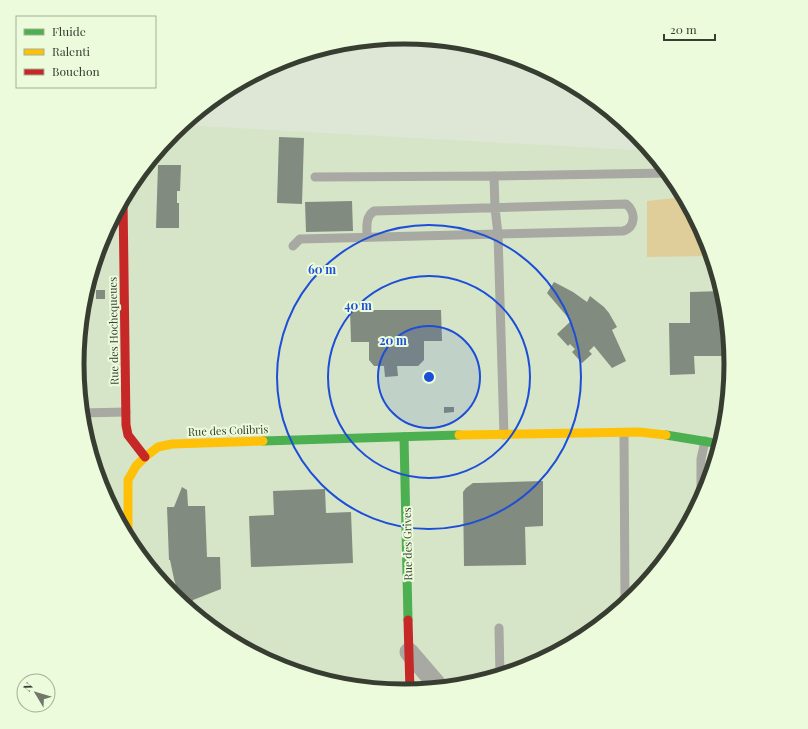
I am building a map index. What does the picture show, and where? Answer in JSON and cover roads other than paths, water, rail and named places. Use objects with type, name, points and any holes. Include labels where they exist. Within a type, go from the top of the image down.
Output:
[{"type":"street","name":"Rue des Hochequeues","points":[[124,208],[126,425],[128,435],[145,457]]},
{"type":"street","name":"Rue des Colibris","points":[[128,528],[128,480],[136,466],[145,457],[158,447],[172,444],[363,437],[639,432],[715,442]]},
{"type":"street","name":"Rue des Grives","points":[[404,436],[410,685]]},
{"type":"street","points":[[409,652],[436,683]]},
{"type":"lane","points":[[315,177],[661,173]]},
{"type":"lane","points":[[494,176],[495,208],[498,234],[504,435]]},
{"type":"lane","points":[[293,246],[300,239],[623,231],[628,230],[632,226],[633,215],[631,208],[626,204],[374,211],[370,214],[367,221],[367,237]]},
{"type":"lane","points":[[87,413],[126,412]]},
{"type":"lane","points":[[624,433],[625,596]]},
{"type":"lane","points":[[701,484],[701,459],[705,440]]},
{"type":"lane","points":[[499,628],[500,670]]}]
